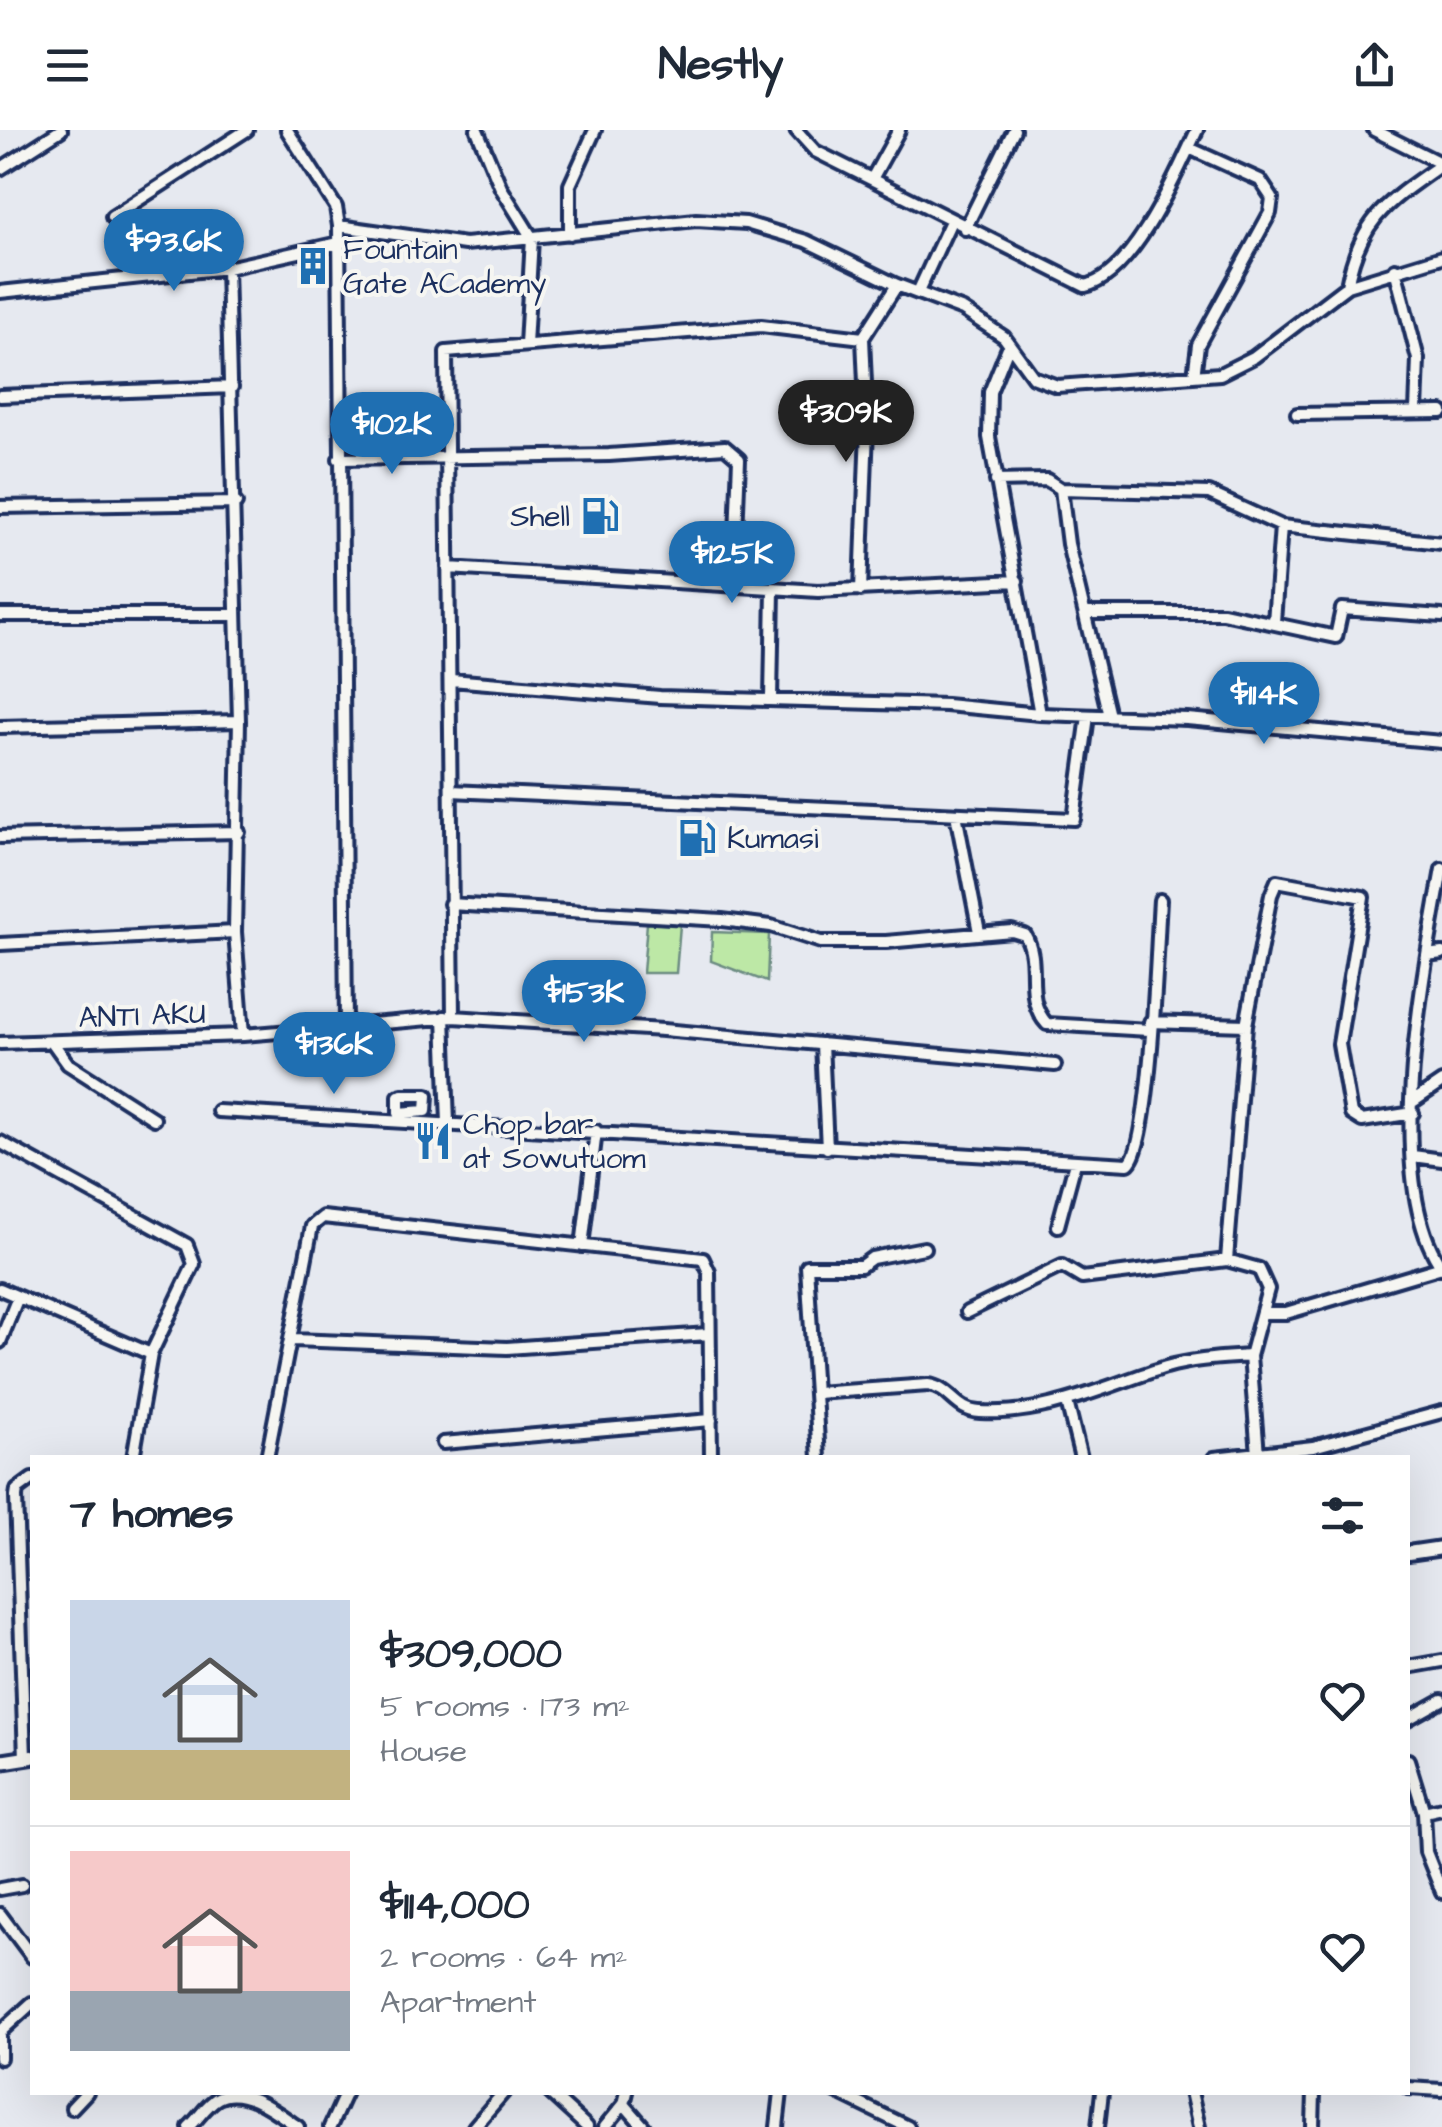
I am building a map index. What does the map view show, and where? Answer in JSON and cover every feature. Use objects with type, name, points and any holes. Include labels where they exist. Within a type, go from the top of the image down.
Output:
[{"type":"main road","points":[[1410,1553],[1442,1548]]},
{"type":"main road","points":[[0,1762],[29,1758]]},
{"type":"street","points":[[0,169],[61,130]]},
{"type":"street","points":[[112,218],[247,130]]},
{"type":"street","points":[[286,130],[336,207],[339,226],[346,1026]]},
{"type":"street","points":[[477,130],[501,188],[532,238],[526,346]]},
{"type":"street","points":[[570,234],[570,185],[596,130]]},
{"type":"street","points":[[796,130],[815,151],[873,177],[1078,285],[1096,284],[1118,269],[1197,130]]},
{"type":"street","points":[[873,177],[899,130]]},
{"type":"street","points":[[965,228],[1014,130]]},
{"type":"street","points":[[1348,286],[1357,242],[1366,226],[1442,164],[1374,130]]},
{"type":"street","points":[[1189,148],[1260,180],[1272,198],[1270,213],[1198,345],[1194,376]]},
{"type":"street","points":[[339,226],[430,242],[532,238],[696,220],[746,223],[806,241],[897,285],[974,316],[1004,336],[1008,346],[1044,384],[1220,374],[1245,362],[1348,286],[1395,268],[1442,257]]},
{"type":"street","points":[[918,292],[952,220]]},
{"type":"street","points":[[0,292],[227,268],[241,261],[339,243]]},
{"type":"street","points":[[227,268],[239,721],[235,932],[243,1035]]},
{"type":"street","points":[[1395,268],[1414,334],[1416,411]]},
{"type":"street","points":[[861,590],[867,447],[862,338],[897,285]]},
{"type":"street","points":[[448,1123],[451,680],[446,352],[760,326],[862,338]]},
{"type":"street","points":[[1008,346],[990,392],[988,408],[996,480],[1040,714]]},
{"type":"street","points":[[0,396],[232,387]]},
{"type":"street","points":[[1297,414],[1442,412]]},
{"type":"street","points":[[339,459],[734,450],[739,459],[734,586]]},
{"type":"street","points":[[996,480],[1047,480],[1061,489],[1209,494],[1281,526],[1442,543]]},
{"type":"street","points":[[1061,489],[1068,544],[1109,716]]},
{"type":"street","points":[[0,507],[236,503]]},
{"type":"street","points":[[1274,622],[1281,526]]},
{"type":"street","points":[[448,568],[774,589],[861,590],[1017,581]]},
{"type":"street","points":[[771,699],[774,589]]},
{"type":"street","points":[[1087,613],[1223,614],[1336,636],[1342,609],[1442,616]]},
{"type":"street","points":[[0,615],[236,615]]},
{"type":"street","points":[[451,680],[660,697],[946,704],[1442,742]]},
{"type":"street","points":[[451,790],[1074,819],[1088,716]]},
{"type":"street","points":[[0,727],[239,721]]},
{"type":"street","points":[[956,814],[978,932]]},
{"type":"street","points":[[0,837],[239,832]]},
{"type":"street","points":[[1265,1313],[1296,1311],[1442,1268],[1414,1207],[1414,1107],[1416,1031],[1442,868]]},
{"type":"street","points":[[1228,1260],[1246,1025],[1270,895],[1278,881],[1360,894],[1364,906],[1339,1044],[1352,1114],[1362,1121],[1414,1107],[1442,1082]]},
{"type":"street","points":[[218,1111],[1128,1164],[1136,1156],[1147,1101],[1160,900]]},
{"type":"street","points":[[450,904],[722,920],[771,926],[821,942],[886,942],[1012,930],[1025,935],[1032,947],[1034,1006],[1047,1024],[1246,1025]]},
{"type":"street","points":[[0,944],[235,932]]},
{"type":"street","points":[[1427,955],[1442,953]]},
{"type":"street","name":"ANTI AKU","points":[[0,1044],[243,1035],[448,1017],[1055,1064]]},
{"type":"street","points":[[53,1043],[68,1064],[154,1118]]},
{"type":"street","points":[[822,1044],[827,1148]]},
{"type":"street","points":[[582,1246],[596,1131]]},
{"type":"street","points":[[0,1142],[187,1245],[194,1264],[151,1354],[134,1455]]},
{"type":"street","points":[[1414,1156],[1442,1160]]},
{"type":"street","points":[[1058,1226],[1075,1163]]},
{"type":"street","points":[[269,1455],[312,1226],[320,1218],[703,1259],[709,1272],[712,1455]]},
{"type":"street","points":[[819,1455],[807,1266],[860,1266],[872,1258],[924,1248]]},
{"type":"street","points":[[967,1312],[1062,1266],[1082,1278],[1228,1260],[1263,1272],[1268,1289],[1265,1313],[1250,1356],[1258,1454]]},
{"type":"street","points":[[0,1290],[151,1354]]},
{"type":"street","points":[[0,1342],[18,1297]]},
{"type":"street","points":[[293,1340],[507,1348],[708,1334]]},
{"type":"street","points":[[816,1394],[928,1384],[948,1392],[965,1410],[982,1412],[1067,1402],[1169,1366],[1205,1358],[1250,1356]]},
{"type":"street","points":[[1067,1402],[1078,1455]]},
{"type":"street","points":[[1247,1455],[1313,1447],[1442,1412]]},
{"type":"street","points":[[443,1443],[711,1420]]},
{"type":"street","points":[[29,1758],[16,1497],[18,1490],[30,1481]]},
{"type":"street","points":[[1410,1666],[1442,1660]]},
{"type":"street","points":[[1410,1719],[1442,1700]]},
{"type":"street","points":[[1410,1766],[1424,1812],[1426,1852],[1442,1892]]},
{"type":"street","points":[[1424,1812],[1442,1808]]},
{"type":"street","points":[[0,1889],[22,1885]]},
{"type":"street","points":[[0,1914],[30,1953]]},
{"type":"street","points":[[0,2058],[0,2032],[30,2005]]},
{"type":"street","points":[[1410,2088],[1442,2090]]},
{"type":"street","points":[[72,2108],[84,2095]]},
{"type":"street","points":[[189,2127],[218,2098],[230,2095],[267,2105],[298,2127]]},
{"type":"street","points":[[330,2127],[345,2095]]},
{"type":"street","points":[[474,2127],[501,2095]]},
{"type":"street","points":[[551,2095],[587,2127]]},
{"type":"street","points":[[777,2127],[782,2095]]},
{"type":"street","points":[[842,2095],[908,2127]]},
{"type":"street","points":[[1098,2127],[1102,2095]]},
{"type":"street","points":[[1192,2095],[1199,2127]]},
{"type":"street","points":[[1313,2127],[1314,2095]]},
{"type":"street","points":[[605,2127],[625,2098],[644,2127]]},
{"type":"green space","points":[[647,923],[680,925],[676,973],[643,973]]},
{"type":"green space","points":[[712,932],[769,934],[767,982],[711,961]]},
{"type":"place","name":"Fountain Gate ACademy","points":[[313,266]]},
{"type":"place","name":"Shell","points":[[600,516]]},
{"type":"place","name":"Kumasi","points":[[697,838]]},
{"type":"place","name":"Chop bar at Sowutuom","points":[[433,1141]]}]
